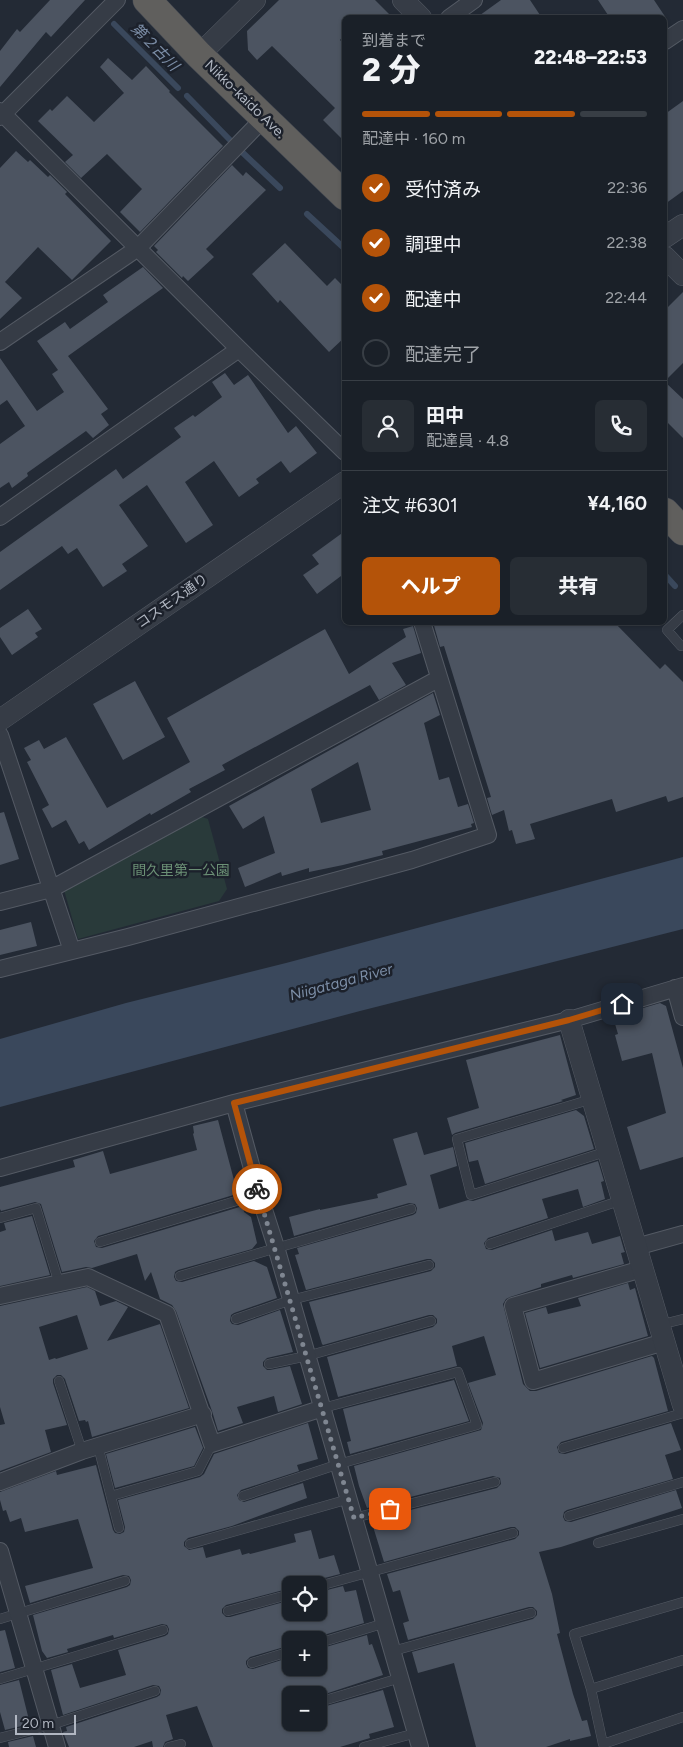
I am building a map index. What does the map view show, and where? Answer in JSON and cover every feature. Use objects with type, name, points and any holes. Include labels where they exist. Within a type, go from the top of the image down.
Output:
[{"type":"highway","name":"Nikko-kaido Ave.","points":[[147,0],[199,54],[342,193]]},
{"type":"highway","points":[[667,514],[683,531]]},
{"type":"street","points":[[117,0],[1,114],[342,449]]},
{"type":"street","points":[[199,54],[255,0]]},
{"type":"street","points":[[403,0],[418,15]]},
{"type":"street","points":[[454,15],[474,0]]},
{"type":"street","points":[[667,41],[683,29]]},
{"type":"street","points":[[0,342],[138,248],[264,118]]},
{"type":"street","points":[[667,236],[683,225]]},
{"type":"street","points":[[0,517],[239,349]]},
{"type":"street","name":"コスモス通り","points":[[0,720],[342,484]]},
{"type":"street","points":[[0,969],[412,860],[488,835],[438,679],[423,625]]},
{"type":"street","points":[[0,902],[51,888],[438,679]]},
{"type":"street","points":[[0,735],[72,951]]},
{"type":"street","points":[[0,1168],[234,1103],[569,1020],[679,987],[683,1017]]},
{"type":"street","points":[[569,1020],[682,1403]]},
{"type":"street","points":[[234,1103],[418,1740]]},
{"type":"street","points":[[636,1247],[683,1234]]},
{"type":"street","points":[[642,1269],[513,1306],[533,1381],[662,1334]]},
{"type":"street","points":[[0,1296],[88,1277],[167,1314],[212,1444],[323,1408]]},
{"type":"street","points":[[0,1482],[98,1446],[203,1414]]},
{"type":"street","points":[[2,1561],[20,1614],[57,1747]]},
{"type":"lane","points":[[667,630],[683,615]]},
{"type":"lane","points":[[663,625],[681,646]]},
{"type":"lane","points":[[593,1099],[457,1138],[471,1195],[608,1151]]},
{"type":"lane","points":[[100,1242],[259,1194]]},
{"type":"lane","points":[[490,1244],[622,1200]]},
{"type":"lane","points":[[0,1218],[36,1208],[59,1283]]},
{"type":"lane","points":[[180,1276],[411,1209]]},
{"type":"lane","points":[[236,1319],[291,1300],[429,1265]]},
{"type":"lane","points":[[662,1334],[683,1318]]},
{"type":"lane","points":[[269,1364],[307,1356],[431,1321]]},
{"type":"lane","points":[[243,1496],[338,1464],[476,1425],[458,1372],[323,1408]]},
{"type":"lane","points":[[59,1381],[82,1452]]},
{"type":"lane","points":[[563,1448],[682,1403]]},
{"type":"lane","points":[[111,1496],[198,1472],[212,1444]]},
{"type":"lane","points":[[98,1446],[119,1528]]},
{"type":"lane","points":[[354,1518],[495,1482]]},
{"type":"lane","points":[[570,1516],[683,1482]]},
{"type":"lane","points":[[190,1544],[349,1499]]},
{"type":"lane","points":[[598,1543],[683,1519]]},
{"type":"lane","points":[[327,1584],[513,1532]]},
{"type":"lane","points":[[0,1619],[125,1581]]},
{"type":"lane","points":[[228,1611],[282,1596]]},
{"type":"lane","points":[[683,1602],[574,1634],[591,1689],[603,1744],[683,1717]]},
{"type":"lane","points":[[393,1651],[531,1613]]},
{"type":"lane","points":[[327,1641],[385,1623]]},
{"type":"lane","points":[[0,1679],[163,1630]]},
{"type":"lane","points":[[252,1663],[282,1654]]},
{"type":"lane","points":[[591,1689],[683,1660]]},
{"type":"lane","points":[[327,1700],[400,1678]]},
{"type":"lane","points":[[0,1738],[51,1725],[155,1691]]},
{"type":"lane","points":[[364,1747],[418,1740]]},
{"type":"lane","points":[[169,1747],[181,1744]]},
{"type":"green space","name":"間久里第一公園","points":[[196,815],[208,819],[227,889],[219,901],[78,939],[64,890]]},
{"type":"water","name":"Niigataga River","points":[[683,857],[683,929],[360,1011],[0,1107],[0,1039],[126,1003],[286,963]]},
{"type":"building","points":[[50,0],[85,0],[51,37],[46,32],[0,87],[0,51],[17,29],[20,32]]},
{"type":"building","points":[[279,0],[375,0],[390,15],[342,15],[342,38],[340,40],[342,42],[342,139],[323,120],[335,108],[272,46],[257,60],[248,50],[247,31]]},
{"type":"building","points":[[501,0],[530,0],[540,15],[480,15]]},
{"type":"building","points":[[598,0],[654,0],[664,15],[608,15]]},
{"type":"building","points":[[108,58],[132,80],[146,66],[223,146],[140,232],[120,212],[142,189],[107,154],[81,178],[65,162],[73,155],[38,121],[50,109],[52,111],[67,96],[94,122],[124,93],[100,67]]},
{"type":"building","points":[[683,101],[683,191],[667,203],[667,113]]},
{"type":"building","points":[[16,151],[28,162],[30,160],[48,177],[50,175],[67,192],[65,194],[111,241],[72,280],[38,247],[5,282],[22,298],[0,319],[0,168]]},
{"type":"building","points":[[232,165],[243,176],[246,172],[266,190],[206,249],[214,257],[188,281],[183,276],[182,278],[156,252],[158,250],[154,246]]},
{"type":"building","points":[[285,243],[327,286],[335,278],[342,285],[342,340],[329,352],[280,300],[278,303],[252,274]]},
{"type":"building","points":[[143,267],[163,288],[68,356],[108,409],[101,414],[109,425],[93,438],[86,431],[27,473],[28,476],[12,488],[9,482],[0,488],[0,444],[25,426],[7,400],[0,405],[0,358],[37,411],[64,392],[52,374],[58,370],[37,341],[65,322],[70,329],[108,302],[103,295]]},
{"type":"building","points":[[683,292],[683,363],[667,379],[667,308]]},
{"type":"building","points":[[225,373],[234,385],[248,375],[288,433],[296,426],[317,453],[290,473],[281,461],[256,479],[259,483],[239,497],[214,461],[185,482],[213,525],[186,543],[147,485],[119,505],[148,546],[122,564],[127,571],[103,587],[77,548],[68,554],[62,546],[0,590],[0,552],[116,469],[123,479],[181,437],[174,428],[193,415],[195,417],[222,397],[212,382]]},
{"type":"building","points":[[667,384],[683,399],[683,438],[667,422]]},
{"type":"building","points":[[342,533],[342,575],[317,594],[303,575],[319,564],[312,555]]},
{"type":"building","points":[[28,609],[42,629],[35,633],[38,637],[12,655],[0,637],[0,628]]},
{"type":"building","points":[[434,625],[617,625],[660,669],[665,664],[683,682],[683,797],[668,802],[666,796],[616,812],[612,799],[530,824],[535,839],[516,844],[512,830],[509,831],[504,810],[492,815],[487,798],[491,797],[444,646],[440,647]]},
{"type":"building","points":[[413,626],[421,653],[392,663],[406,685],[379,700],[370,685],[222,765],[225,770],[189,789],[191,792],[151,815],[150,813],[89,850],[84,841],[79,844],[66,820],[52,828],[42,809],[49,805],[27,762],[31,760],[24,748],[39,740],[44,749],[66,737],[107,808],[190,762],[167,718],[325,629],[349,674],[406,637],[403,629]]},
{"type":"building","points":[[135,681],[165,737],[123,760],[93,704]]},
{"type":"building","points":[[433,693],[440,715],[424,723],[439,780],[449,777],[458,807],[468,804],[474,823],[471,824],[472,827],[382,851],[383,855],[309,872],[309,868],[282,876],[281,872],[245,887],[238,868],[275,853],[264,816],[243,829],[229,806]],"holes":[[[358,762],[371,810],[321,823],[311,789]]]},
{"type":"building","points":[[4,812],[19,859],[0,865],[0,813]]},
{"type":"building","points":[[31,922],[37,946],[0,955],[0,930]]},
{"type":"building","points":[[660,1003],[666,1006],[683,1068],[683,1157],[640,1170],[627,1127],[666,1113],[652,1053],[622,1061],[615,1035],[618,1034],[613,1017]]},
{"type":"building","points":[[560,1035],[576,1095],[561,1100],[563,1101],[452,1135],[447,1118],[479,1108],[466,1060]]},
{"type":"building","points":[[576,1110],[584,1116],[594,1149],[485,1184],[478,1160],[469,1162],[465,1143]]},
{"type":"building","points":[[218,1120],[234,1180],[237,1179],[240,1193],[98,1236],[94,1241],[96,1247],[102,1248],[243,1206],[244,1212],[251,1217],[257,1243],[252,1249],[178,1270],[175,1272],[174,1277],[176,1281],[182,1282],[254,1261],[267,1267],[277,1298],[234,1313],[231,1315],[230,1321],[232,1324],[238,1325],[280,1310],[293,1352],[267,1358],[263,1362],[263,1366],[270,1370],[290,1366],[302,1404],[278,1412],[274,1396],[237,1407],[243,1423],[218,1431],[176,1311],[172,1305],[160,1299],[151,1272],[145,1281],[137,1254],[92,1268],[86,1267],[62,1272],[41,1204],[35,1202],[1,1211],[0,1187],[75,1167],[73,1160],[103,1151],[110,1174],[197,1150],[193,1126]]},
{"type":"building","points":[[417,1132],[424,1155],[453,1147],[457,1166],[430,1175],[439,1209],[468,1200],[473,1201],[598,1161],[604,1181],[601,1182],[605,1199],[583,1207],[578,1189],[542,1199],[548,1218],[488,1238],[484,1243],[486,1249],[492,1250],[552,1230],[555,1241],[588,1232],[592,1244],[620,1236],[625,1252],[621,1253],[624,1264],[573,1278],[572,1275],[541,1284],[541,1287],[506,1299],[503,1304],[523,1384],[530,1391],[536,1391],[652,1356],[654,1358],[668,1411],[561,1442],[557,1447],[559,1453],[565,1454],[671,1423],[681,1450],[665,1455],[673,1479],[567,1510],[564,1512],[563,1517],[565,1521],[571,1522],[676,1490],[682,1508],[561,1547],[539,1552],[552,1594],[560,1633],[557,1634],[573,1694],[582,1721],[587,1720],[591,1736],[570,1741],[570,1739],[546,1747],[476,1747],[454,1663],[418,1673],[412,1652],[533,1619],[537,1615],[537,1611],[533,1607],[529,1607],[408,1640],[403,1623],[409,1621],[400,1590],[393,1592],[387,1574],[515,1539],[519,1535],[519,1531],[515,1527],[511,1527],[384,1562],[371,1520],[497,1488],[501,1484],[500,1478],[493,1476],[367,1508],[359,1486],[354,1466],[481,1430],[483,1423],[468,1383],[496,1375],[484,1336],[452,1346],[457,1366],[338,1397],[327,1357],[433,1327],[437,1323],[437,1319],[433,1315],[429,1315],[323,1345],[309,1302],[431,1271],[435,1267],[435,1263],[431,1259],[427,1259],[306,1290],[295,1255],[299,1254],[297,1248],[413,1215],[416,1213],[417,1208],[415,1204],[409,1203],[294,1236],[289,1217],[378,1198],[377,1194],[407,1185],[393,1139]]},
{"type":"building","points":[[32,1216],[50,1275],[0,1286],[0,1232],[6,1230],[4,1223]]},
{"type":"building","points":[[628,1283],[630,1290],[635,1288],[648,1336],[540,1368],[525,1313],[546,1307],[548,1314],[581,1306],[578,1298]]},
{"type":"building","points":[[87,1287],[95,1291],[100,1306],[116,1301],[128,1307],[107,1341],[160,1324],[189,1408],[92,1437],[88,1421],[79,1421],[65,1379],[61,1375],[57,1375],[53,1379],[53,1383],[67,1425],[45,1430],[51,1452],[0,1471],[0,1425],[5,1424],[0,1407],[0,1306]],"holes":[[[77,1315],[88,1349],[49,1360],[39,1327]]]},
{"type":"building","points":[[454,1380],[469,1421],[350,1454],[347,1442],[351,1441],[343,1409]]},
{"type":"building","points":[[308,1423],[318,1459],[297,1465],[299,1471],[241,1490],[237,1495],[239,1500],[244,1502],[303,1483],[307,1498],[232,1526],[188,1538],[184,1542],[184,1546],[189,1550],[203,1547],[206,1558],[240,1549],[242,1555],[250,1554],[296,1542],[294,1534],[311,1530],[319,1559],[334,1555],[340,1574],[327,1577],[282,1576],[282,1590],[226,1605],[222,1609],[222,1613],[226,1617],[230,1617],[282,1603],[282,1621],[327,1621],[327,1590],[343,1586],[345,1592],[356,1590],[364,1623],[327,1634],[327,1631],[282,1631],[282,1648],[250,1657],[246,1661],[248,1668],[253,1669],[282,1660],[282,1676],[327,1676],[327,1647],[367,1635],[369,1645],[372,1644],[383,1675],[327,1693],[327,1686],[282,1686],[282,1731],[327,1731],[327,1706],[383,1690],[394,1727],[369,1734],[370,1738],[340,1747],[213,1747],[197,1706],[166,1715],[173,1739],[165,1742],[163,1747],[153,1747],[152,1741],[134,1747],[69,1747],[63,1732],[67,1731],[66,1727],[157,1697],[160,1695],[161,1690],[159,1686],[153,1685],[63,1715],[51,1670],[72,1664],[80,1688],[126,1675],[118,1650],[165,1636],[168,1634],[169,1629],[167,1625],[162,1624],[114,1638],[113,1635],[67,1649],[68,1652],[47,1658],[42,1651],[33,1615],[127,1587],[130,1585],[131,1580],[129,1576],[123,1575],[30,1603],[25,1586],[93,1568],[78,1519],[25,1532],[21,1518],[10,1522],[6,1510],[3,1511],[0,1492],[56,1471],[57,1475],[96,1465],[113,1530],[115,1533],[120,1534],[124,1532],[125,1527],[118,1500],[200,1477],[204,1474],[214,1454]]},
{"type":"building","points":[[195,1427],[203,1448],[194,1466],[115,1488],[106,1454]]},
{"type":"building","points":[[5,1630],[15,1668],[0,1672],[0,1631]]},
{"type":"building","points":[[19,1680],[30,1724],[5,1730],[0,1712],[0,1685]]},
{"type":"building","points":[[33,1736],[36,1747],[9,1747],[8,1742]]},
{"type":"waterway","name":"第２古川","points":[[114,24],[178,88]]},
{"type":"waterway","name":"第２古川","points":[[187,96],[230,140]]},
{"type":"waterway","name":"第２古川","points":[[242,152],[280,188]]},
{"type":"waterway","name":"第２古川","points":[[307,214],[342,246]]},
{"type":"waterway","name":"第２古川","points":[[667,577],[675,586]]},
{"type":"way so far","points":[[257,1189],[276,1247],[354,1518],[390,1509]]},
{"type":"route","points":[[257,1189],[234,1103],[569,1020],[622,1004]]}]
